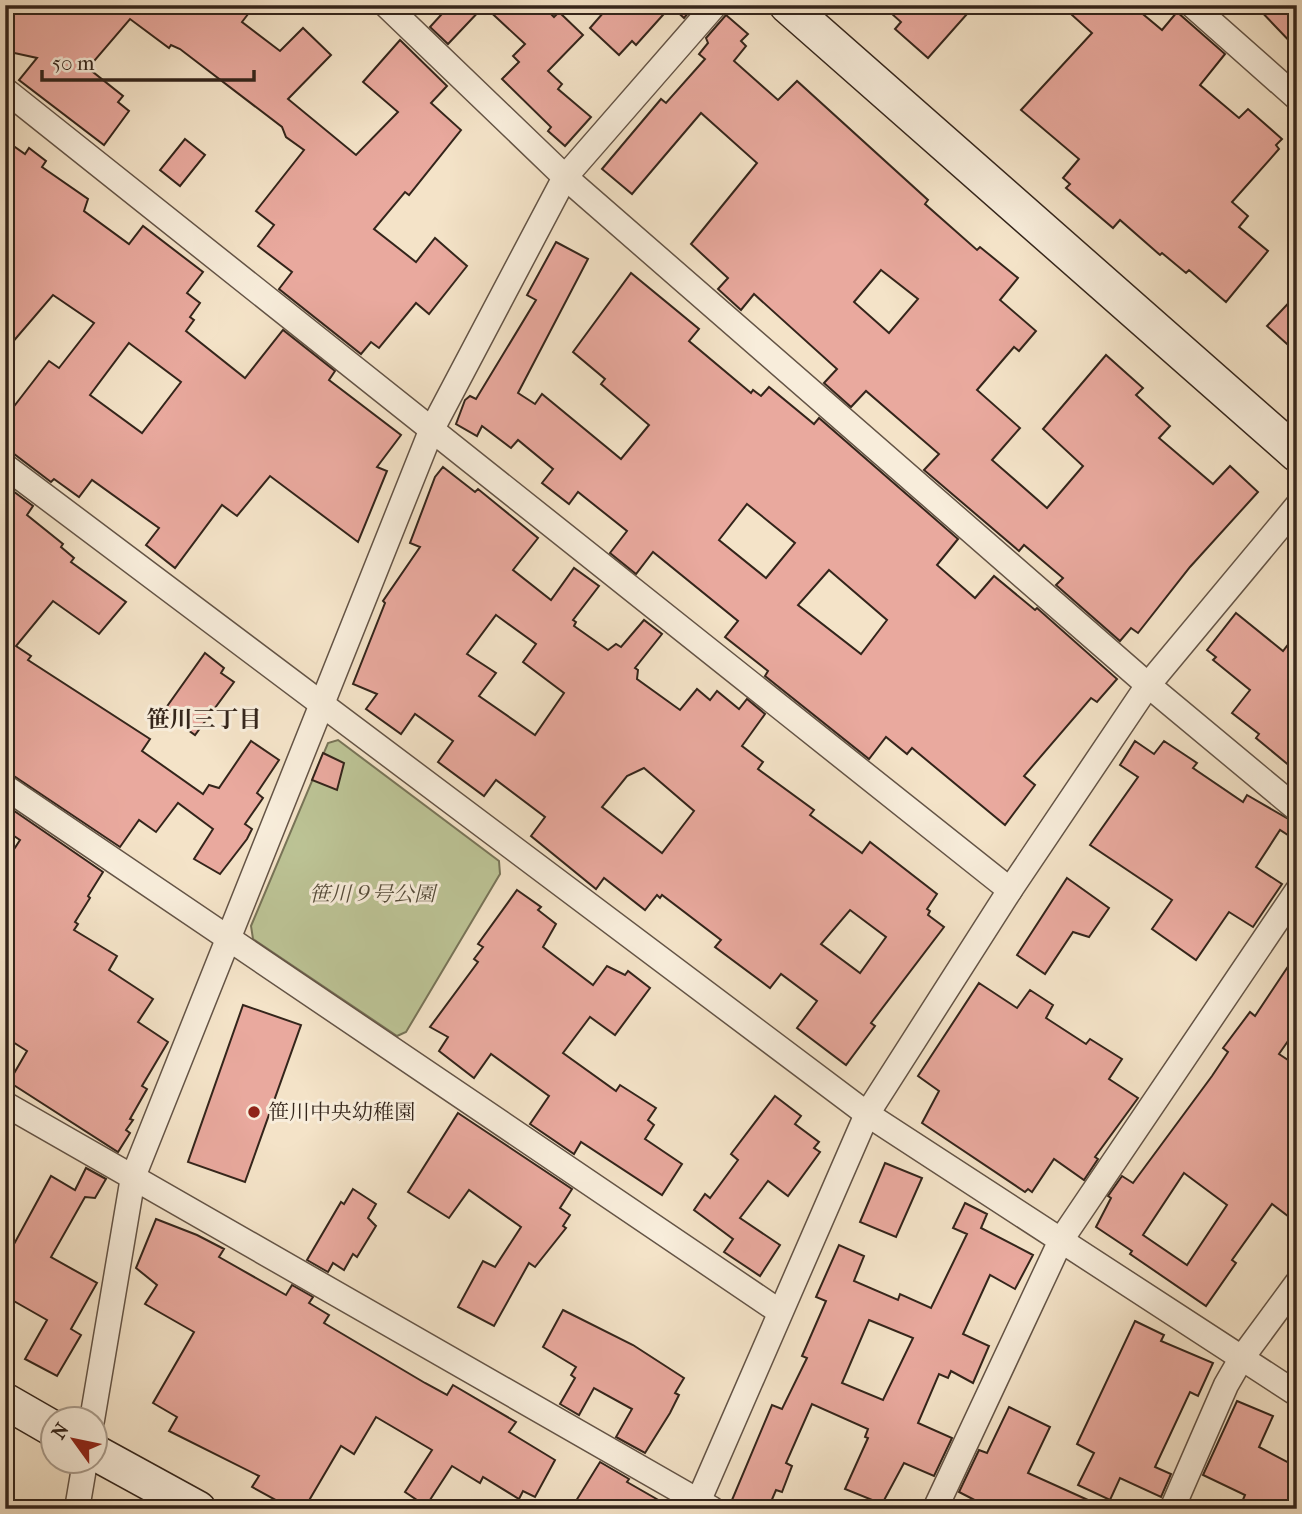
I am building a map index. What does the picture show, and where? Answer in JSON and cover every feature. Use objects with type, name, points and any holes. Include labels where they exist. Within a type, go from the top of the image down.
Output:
[{"type":"street","points":[[386,5],[565,177],[1148,685],[1297,809]]},
{"type":"street","points":[[94,1406],[133,1177],[431,430],[565,177],[715,5]]},
{"type":"street","points":[[787,5],[1297,454]]},
{"type":"street","points":[[1192,5],[1297,98]]},
{"type":"street","points":[[5,90],[1010,890]]},
{"type":"street","points":[[5,466],[867,1114],[1297,1394]]},
{"type":"street","points":[[5,1104],[702,1506],[780,1312],[867,1114],[1010,890],[1148,685],[1297,506]]},
{"type":"street","points":[[5,787],[229,936],[780,1312]]},
{"type":"street","points":[[935,1509],[1061,1240],[1297,891]]},
{"type":"street","points":[[1172,1509],[1241,1359],[1297,1283]]},
{"type":"street","points":[[5,1401],[38,1420]]},
{"type":"street","points":[[108,1460],[198,1509]]},
{"type":"street","points":[[77,1509],[82,1476]]},
{"type":"green space","name":"笹川９号公園","points":[[338,740],[499,861],[500,874],[406,1032],[397,1036],[253,939],[251,926],[328,743]]},
{"type":"building","points":[[5,5],[255,5],[242,22],[280,51],[303,28],[331,55],[288,99],[356,155],[398,112],[363,82],[400,40],[447,86],[431,103],[461,130],[409,195],[405,192],[374,229],[416,262],[435,238],[467,266],[429,314],[416,303],[379,348],[371,342],[361,354],[279,289],[292,272],[258,246],[274,225],[256,211],[304,150],[286,137],[282,127],[180,49],[171,45],[169,48],[130,19],[88,68],[123,96],[118,102],[129,111],[104,145],[19,80],[37,58],[5,51]]},
{"type":"building","points":[[450,5],[542,5],[554,17],[559,12],[583,35],[548,71],[562,84],[558,89],[591,117],[565,146],[548,131],[551,127],[502,79],[519,62],[513,56],[525,44],[484,6],[448,44],[430,27]]},
{"type":"building","points":[[610,5],[695,5],[684,18],[671,6],[636,45],[632,41],[619,55],[590,28]]},
{"type":"building","points":[[882,5],[975,5],[928,58],[895,29],[901,22]]},
{"type":"building","points":[[1061,5],[1132,5],[1162,30],[1177,12],[1225,54],[1200,85],[1239,118],[1248,109],[1282,139],[1276,145],[1279,149],[1232,202],[1248,216],[1239,227],[1268,251],[1226,302],[1189,270],[1186,273],[1162,253],[1160,255],[1120,220],[1113,228],[1066,188],[1070,184],[1063,178],[1079,159],[1021,110],[1092,33]]},
{"type":"building","points":[[1255,5],[1297,5],[1297,49]]},
{"type":"building","points":[[726,15],[748,34],[741,41],[746,46],[734,61],[778,100],[797,81],[928,200],[925,204],[977,250],[980,247],[1018,278],[1000,300],[1036,331],[1019,351],[1014,347],[977,390],[1020,428],[992,460],[1047,508],[1083,466],[1043,429],[1106,355],[1143,388],[1136,395],[1170,426],[1159,438],[1213,484],[1230,466],[1258,492],[1190,567],[1138,633],[1131,628],[1120,641],[1056,585],[1063,578],[1024,545],[1019,551],[924,470],[939,454],[866,391],[851,407],[824,383],[837,369],[754,294],[741,310],[718,289],[728,278],[691,244],[757,163],[701,113],[632,194],[602,169],[661,99],[666,103],[705,59],[699,54],[708,43],[706,38]],"holes":[[[881,270],[918,299],[889,333],[854,302]]]},
{"type":"building","points":[[185,139],[205,155],[180,186],[160,170]]},
{"type":"building","points":[[5,140],[25,154],[29,148],[46,161],[42,167],[88,199],[84,211],[129,244],[143,226],[203,272],[187,293],[200,303],[190,317],[194,320],[186,331],[245,378],[283,330],[335,371],[329,380],[401,435],[377,467],[387,471],[358,542],[270,476],[237,516],[222,505],[175,568],[146,545],[159,528],[92,480],[79,497],[54,479],[51,482],[14,454],[5,451],[5,418],[49,361],[59,368],[94,323],[53,295],[5,351]],"holes":[[[129,343],[181,382],[142,433],[90,395]]]},
{"type":"building","points":[[556,242],[588,259],[518,393],[535,404],[542,394],[621,459],[649,425],[601,384],[605,379],[573,352],[631,273],[699,329],[689,341],[751,393],[753,390],[761,396],[769,387],[814,424],[819,418],[958,539],[937,565],[975,598],[994,576],[1035,610],[1037,608],[1117,679],[1097,702],[1091,698],[1024,776],[1035,785],[1005,825],[912,748],[907,754],[886,737],[869,759],[765,676],[768,671],[725,637],[738,621],[653,552],[636,574],[610,553],[627,531],[578,492],[569,504],[542,483],[553,469],[518,440],[511,448],[482,426],[477,436],[456,424],[465,400],[470,396],[476,399],[536,300],[527,295]],"holes":[[[747,504],[795,543],[766,578],[719,540]],[[829,570],[887,620],[861,654],[798,605]]]},
{"type":"building","points":[[1297,294],[1297,353],[1267,326]]},
{"type":"building","points":[[443,467],[475,492],[478,489],[538,538],[513,570],[551,600],[574,568],[599,586],[573,620],[576,622],[574,626],[608,650],[616,644],[621,647],[644,620],[662,634],[635,668],[638,670],[637,679],[680,710],[697,689],[710,700],[717,691],[739,709],[747,699],[765,714],[742,746],[763,762],[758,769],[814,810],[810,815],[862,853],[870,842],[937,894],[927,909],[930,911],[928,915],[944,927],[871,1023],[875,1026],[846,1065],[797,1028],[817,1001],[781,974],[770,988],[715,947],[721,940],[662,895],[660,898],[657,895],[645,910],[604,878],[596,889],[531,836],[545,817],[496,780],[484,796],[438,762],[453,741],[415,714],[401,734],[366,709],[377,694],[353,684],[385,603],[383,601],[420,547],[410,543],[435,477]],"holes":[[[496,615],[536,644],[523,662],[564,693],[535,735],[479,696],[496,673],[467,654]],[[644,768],[694,811],[662,853],[602,807],[627,776]],[[850,910],[886,937],[860,973],[821,944]]]},
{"type":"building","points":[[5,485],[33,506],[27,515],[63,544],[61,547],[74,558],[71,562],[126,602],[99,634],[53,601],[16,646],[31,656],[28,660],[150,739],[142,751],[203,794],[209,785],[219,788],[251,741],[279,760],[257,793],[263,798],[245,824],[252,829],[247,839],[220,874],[194,859],[213,829],[178,803],[156,832],[139,820],[120,847],[5,770]]},
{"type":"building","points":[[1236,613],[1283,651],[1297,633],[1297,772],[1256,738],[1259,734],[1232,713],[1250,690],[1213,660],[1216,657],[1207,650]]},
{"type":"building","points":[[205,653],[224,668],[221,673],[234,682],[195,735],[163,712]]},
{"type":"building","points":[[1135,741],[1154,754],[1164,741],[1197,763],[1193,768],[1243,802],[1247,795],[1297,824],[1297,841],[1280,830],[1256,867],[1282,884],[1253,927],[1229,912],[1196,960],[1152,929],[1172,900],[1090,845],[1138,777],[1120,765]]},
{"type":"building","points":[[323,753],[344,763],[337,790],[312,780]]},
{"type":"building","points":[[7,806],[103,872],[75,922],[78,924],[74,930],[117,956],[109,970],[153,999],[138,1022],[168,1042],[142,1086],[147,1089],[130,1119],[133,1120],[126,1130],[130,1133],[118,1152],[9,1082],[27,1051],[5,1037],[5,863],[20,840],[5,830]]},
{"type":"building","points":[[1067,878],[1109,908],[1089,937],[1073,932],[1045,974],[1017,955]]},
{"type":"building","points":[[517,890],[541,907],[538,910],[556,924],[543,947],[593,985],[607,966],[625,975],[628,971],[650,988],[615,1035],[590,1017],[563,1053],[616,1091],[620,1085],[656,1108],[648,1120],[654,1125],[645,1139],[682,1164],[662,1195],[581,1142],[574,1154],[530,1124],[549,1096],[491,1054],[474,1078],[439,1051],[448,1037],[430,1027],[478,962],[474,959],[483,947],[478,944]]},
{"type":"building","points":[[1297,953],[1297,1028],[1279,1054],[1297,1066],[1297,1223],[1272,1204],[1232,1260],[1236,1263],[1206,1306],[1096,1227],[1111,1198],[1108,1196],[1122,1176],[1133,1183],[1228,1052],[1223,1048],[1250,1012],[1255,1016]],"holes":[[[1184,1173],[1227,1205],[1187,1265],[1143,1235]]]},
{"type":"building","points":[[979,983],[1017,1008],[1030,990],[1053,1005],[1046,1018],[1086,1044],[1090,1039],[1122,1059],[1109,1079],[1138,1098],[1095,1157],[1098,1159],[1084,1180],[1054,1159],[1032,1192],[1028,1189],[1025,1192],[922,1123],[939,1091],[918,1076]]},
{"type":"building","points":[[243,1005],[301,1025],[245,1182],[188,1162]]},
{"type":"building","points":[[775,1096],[801,1116],[795,1124],[819,1142],[814,1148],[820,1152],[788,1196],[768,1181],[740,1218],[780,1245],[760,1276],[724,1252],[733,1239],[694,1210],[705,1194],[710,1198],[738,1160],[731,1154]]},
{"type":"building","points":[[458,1113],[572,1189],[560,1208],[570,1215],[563,1226],[566,1228],[535,1267],[529,1263],[494,1326],[458,1307],[483,1261],[495,1267],[521,1227],[469,1190],[449,1218],[408,1192]]},
{"type":"building","points":[[885,1163],[922,1178],[896,1237],[860,1222]]},
{"type":"building","points":[[86,1168],[106,1179],[95,1198],[85,1197],[51,1257],[97,1283],[71,1329],[81,1335],[57,1376],[25,1359],[47,1320],[5,1296],[5,1242],[13,1246],[51,1176],[75,1190]]},
{"type":"building","points":[[353,1189],[376,1204],[368,1218],[376,1226],[357,1257],[353,1254],[344,1270],[333,1263],[328,1272],[307,1260],[341,1202],[344,1204]]},
{"type":"building","points":[[965,1203],[987,1214],[981,1228],[1033,1255],[1015,1289],[990,1275],[963,1334],[989,1346],[973,1383],[951,1371],[948,1378],[939,1374],[918,1423],[952,1438],[934,1476],[904,1463],[882,1504],[845,1489],[868,1438],[865,1437],[868,1429],[812,1404],[786,1463],[792,1466],[782,1492],[776,1490],[768,1509],[753,1509],[732,1500],[772,1405],[782,1409],[807,1358],[802,1356],[826,1301],[816,1297],[839,1245],[864,1256],[854,1281],[898,1300],[900,1294],[931,1308],[967,1234],[953,1228]],"holes":[[[869,1320],[913,1338],[883,1400],[842,1383]]]},
{"type":"building","points":[[156,1219],[224,1249],[219,1257],[286,1295],[292,1285],[313,1297],[309,1303],[329,1315],[324,1323],[425,1383],[447,1395],[453,1385],[516,1422],[509,1432],[555,1460],[535,1497],[523,1491],[519,1499],[483,1477],[480,1483],[452,1466],[426,1506],[405,1492],[432,1450],[376,1417],[354,1454],[341,1446],[304,1509],[292,1509],[252,1487],[259,1476],[169,1431],[177,1417],[153,1403],[194,1332],[145,1304],[157,1285],[136,1268]]},
{"type":"building","points":[[563,1310],[633,1345],[684,1378],[675,1393],[679,1395],[670,1413],[645,1453],[616,1437],[632,1409],[594,1388],[579,1415],[560,1404],[575,1378],[571,1375],[576,1367],[543,1347]]},
{"type":"building","points":[[1135,1321],[1164,1335],[1161,1341],[1213,1363],[1198,1396],[1190,1392],[1155,1467],[1171,1474],[1161,1497],[1120,1478],[1110,1500],[1078,1485],[1094,1453],[1077,1444]]},
{"type":"building","points":[[1237,1401],[1273,1416],[1259,1447],[1297,1467],[1297,1509],[1239,1509],[1245,1495],[1203,1475]]},
{"type":"building","points":[[1009,1407],[1050,1427],[1028,1473],[1108,1509],[992,1509],[959,1492],[979,1450],[987,1453]]},
{"type":"building","points":[[600,1462],[629,1479],[627,1482],[674,1509],[571,1509]]},
{"type":"place","name":"笹川中央幼稚園","points":[[254,1112]]},
{"type":"district","name":"笹川三丁目","points":[[204,719]]}]
